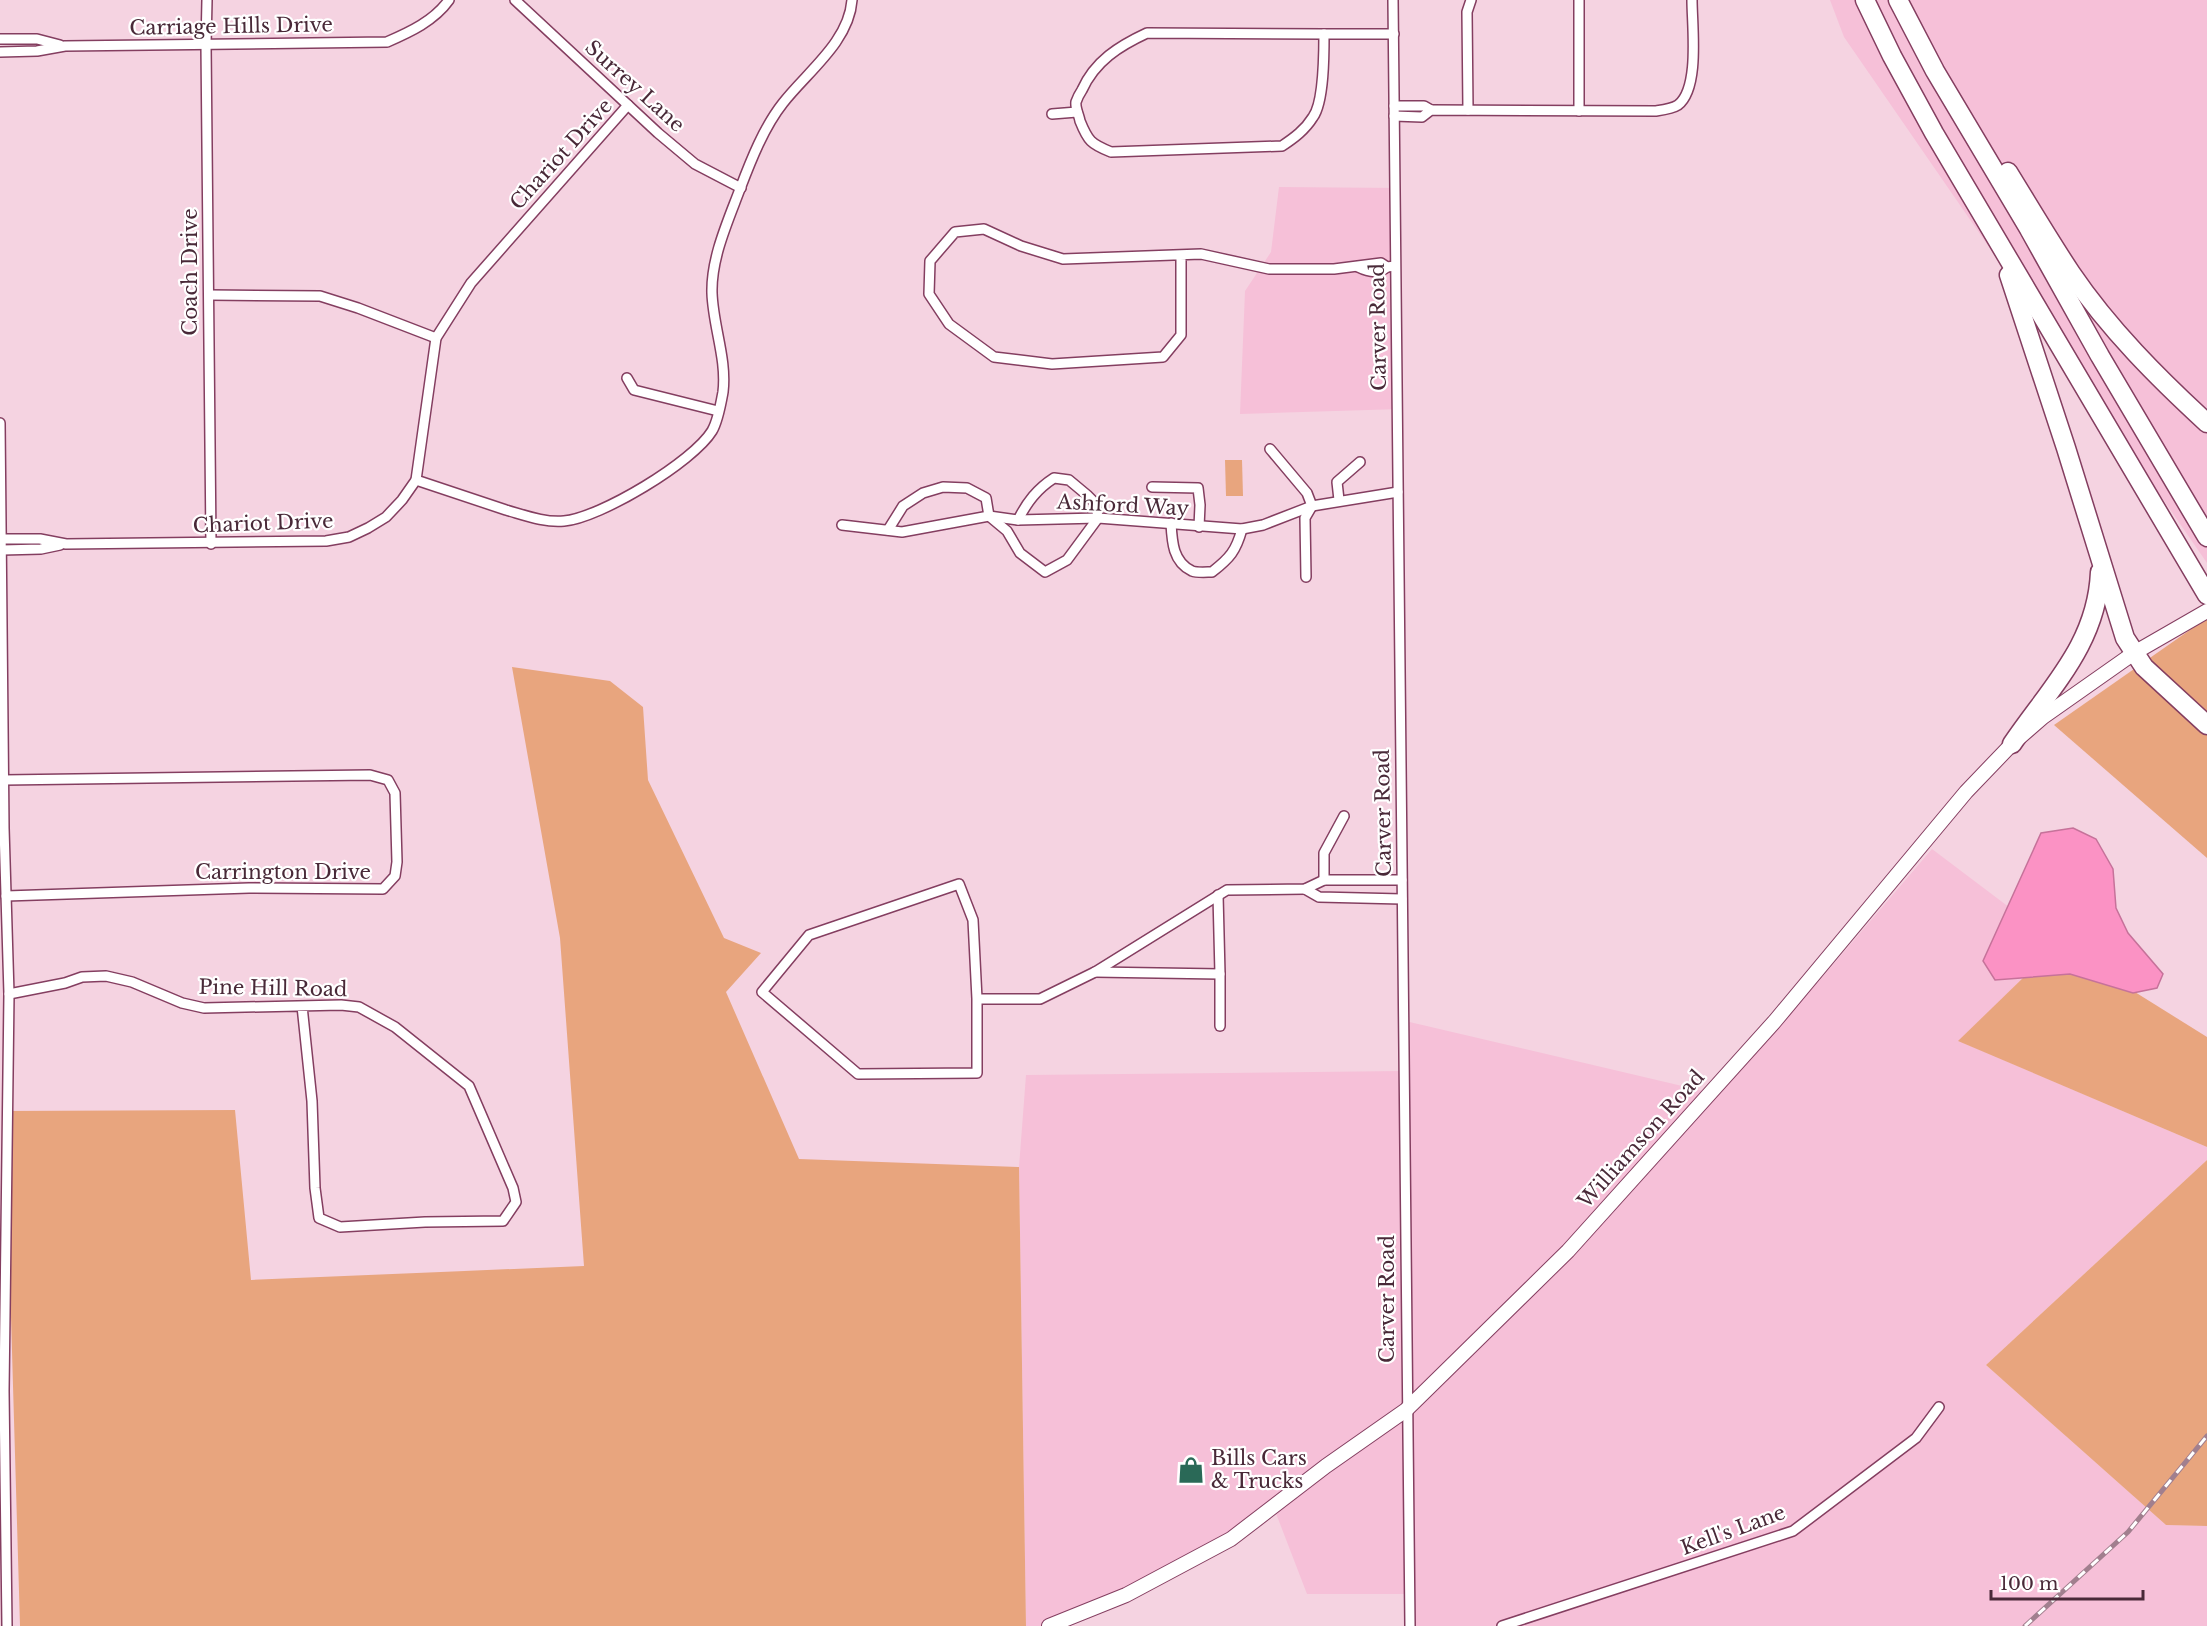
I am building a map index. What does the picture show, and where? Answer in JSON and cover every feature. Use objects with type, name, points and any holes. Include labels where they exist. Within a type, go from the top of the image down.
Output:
[{"type":"highway","points":[[1865,0],[1898,66],[1994,235],[2207,595]]},
{"type":"highway","points":[[1898,0],[1935,72],[2029,229],[2100,356],[2207,537]]},
{"type":"highway","points":[[1935,72],[1996,153],[2072,274],[2096,305],[2134,352],[2207,423]]},
{"type":"highway","points":[[1994,235],[2030,337],[2120,623],[2134,653],[2156,679],[2207,726]]},
{"type":"highway","points":[[2012,744],[2081,645],[2096,608],[2100,561]]},
{"type":"main road","name":"Williamson Road","points":[[1049,1626],[1126,1595],[1231,1539],[1326,1466],[1406,1410],[1568,1251],[1775,1021],[1966,792],[2012,744],[2043,717],[2134,653],[2207,611]]},
{"type":"street","name":"Coach Drive","points":[[207,0],[211,543]]},
{"type":"street","name":"Carriage Hills Drive","points":[[0,52],[37,51],[65,46],[387,42],[414,31],[449,0]]},
{"type":"street","name":"Surrey Lane","points":[[515,0],[695,164],[741,188]]},
{"type":"street","points":[[416,480],[533,518],[562,522],[585,516],[622,498],[685,460],[701,446],[713,429],[724,377],[714,316],[713,270],[741,188],[763,138],[782,105],[845,29],[852,0]]},
{"type":"street","name":"Carver Road","points":[[1394,0],[1391,267],[1398,492],[1410,1626]]},
{"type":"street","points":[[1468,110],[1467,12],[1471,0]]},
{"type":"street","points":[[1579,0],[1579,111]]},
{"type":"street","points":[[1394,111],[1422,117],[1431,110],[1655,111],[1676,106],[1689,88],[1692,73],[1692,0]]},
{"type":"street","points":[[1324,34],[1323,76],[1315,115],[1300,133],[1282,146],[1111,152],[1087,138],[1077,112],[1076,102],[1087,79],[1103,59],[1126,42],[1147,33],[1394,34]]},
{"type":"street","points":[[0,39],[37,39],[65,46]]},
{"type":"street","name":"Chariot Drive","points":[[2,539],[40,539],[66,544],[326,541],[349,537],[386,517],[416,480],[436,338],[471,283],[628,105]]},
{"type":"street","points":[[1052,114],[1077,112]]},
{"type":"street","points":[[1181,255],[1181,335],[1162,357],[1052,364],[994,357],[949,324],[929,294],[930,261],[954,232],[984,229],[1021,246],[1063,259],[1201,254],[1269,269],[1358,267],[1381,263],[1391,267]]},
{"type":"street","points":[[209,295],[320,296],[436,338]]},
{"type":"street","points":[[627,378],[634,390],[718,411]]},
{"type":"street","points":[[0,423],[9,994],[2,1391],[7,1626]]},
{"type":"street","points":[[1270,448],[1307,494],[1311,506],[1305,518],[1306,577]]},
{"type":"street","points":[[1339,500],[1337,482],[1360,462]]},
{"type":"street","points":[[888,530],[903,506],[923,493],[943,487],[967,488],[986,498],[989,516],[1007,531],[1020,553],[1046,572],[1067,560],[1098,518],[1096,504],[1087,495],[1069,480],[1054,478],[1042,485],[1029,500],[1018,520]]},
{"type":"street","points":[[1152,487],[1198,488],[1199,527]]},
{"type":"street","name":"Ashford Way","points":[[842,525],[902,532],[989,516],[1018,520],[1098,518],[1242,529],[1263,525],[1311,506],[1398,492]]},
{"type":"street","points":[[1171,523],[1172,544],[1177,559],[1193,571],[1212,572],[1226,561],[1237,547],[1242,529]]},
{"type":"street","points":[[2,550],[41,549],[66,544]]},
{"type":"street","name":"Carrington Drive","points":[[4,780],[370,775],[388,780],[395,793],[397,862],[395,876],[383,889],[249,888],[6,896]]},
{"type":"street","points":[[1324,880],[1324,853],[1344,816]]},
{"type":"street","points":[[977,999],[1040,999],[1095,972],[1227,890],[1305,889],[1324,880],[1402,880]]},
{"type":"street","points":[[959,884],[973,920],[977,999],[977,1073],[858,1074],[762,992],[808,935],[959,884]]},
{"type":"street","points":[[1305,889],[1319,897],[1402,899]]},
{"type":"street","points":[[1218,895],[1220,1026]]},
{"type":"street","points":[[1095,972],[1220,974]]},
{"type":"street","name":"Pine Hill Road","points":[[9,994],[65,983],[82,977],[106,976],[132,982],[182,1004],[204,1008],[341,1005],[359,1007],[395,1028],[469,1086],[513,1188],[516,1202],[503,1221],[425,1222],[340,1227],[319,1218],[316,1198],[312,1101],[302,1006]]},
{"type":"street","name":"Kell's Lane","points":[[1502,1626],[1792,1531],[1916,1437],[1939,1407]]},
{"type":"shaded area","points":[[1830,0],[2207,0],[2207,563],[1844,37]]},
{"type":"shaded area","points":[[1279,187],[1401,188],[1401,409],[1240,414],[1245,291],[1271,252]]},
{"type":"shaded area","points":[[1225,460],[1242,460],[1243,496],[1226,496]]},
{"type":"shaded area","points":[[2207,618],[2207,858],[2054,725]]},
{"type":"shaded area","points":[[512,667],[610,681],[643,707],[648,780],[724,938],[761,953],[726,992],[799,1159],[1019,1167],[1026,1626],[20,1626],[5,1111],[235,1110],[251,1280],[584,1266],[560,938]]},
{"type":"shaded area","points":[[2073,828],[2096,839],[2113,869],[2116,908],[2128,933],[2163,974],[2157,988],[2133,993],[2070,974],[1995,980],[1983,961],[2041,833]]},
{"type":"shaded area","points":[[1932,849],[2058,944],[1959,1041],[2207,1147],[2207,1160],[1986,1365],[2166,1525],[2207,1526],[2207,1626],[1410,1626],[1409,1594],[1307,1594],[1272,1503],[1128,1597],[1050,1626],[1026,1626],[1019,1167],[1026,1075],[1401,1071],[1401,1020],[1712,1093],[1819,981]]},
{"type":"shaded area","points":[[2058,944],[2207,1037],[2207,1147],[1958,1041]]},
{"type":"shaded area","points":[[2207,1160],[2207,1526],[2166,1525],[1986,1365]]},
{"type":"railway","points":[[2025,1626],[2128,1532],[2207,1436]]},
{"type":"place","name":"Bills Cars & Trucks","points":[[1191,1470]]}]
